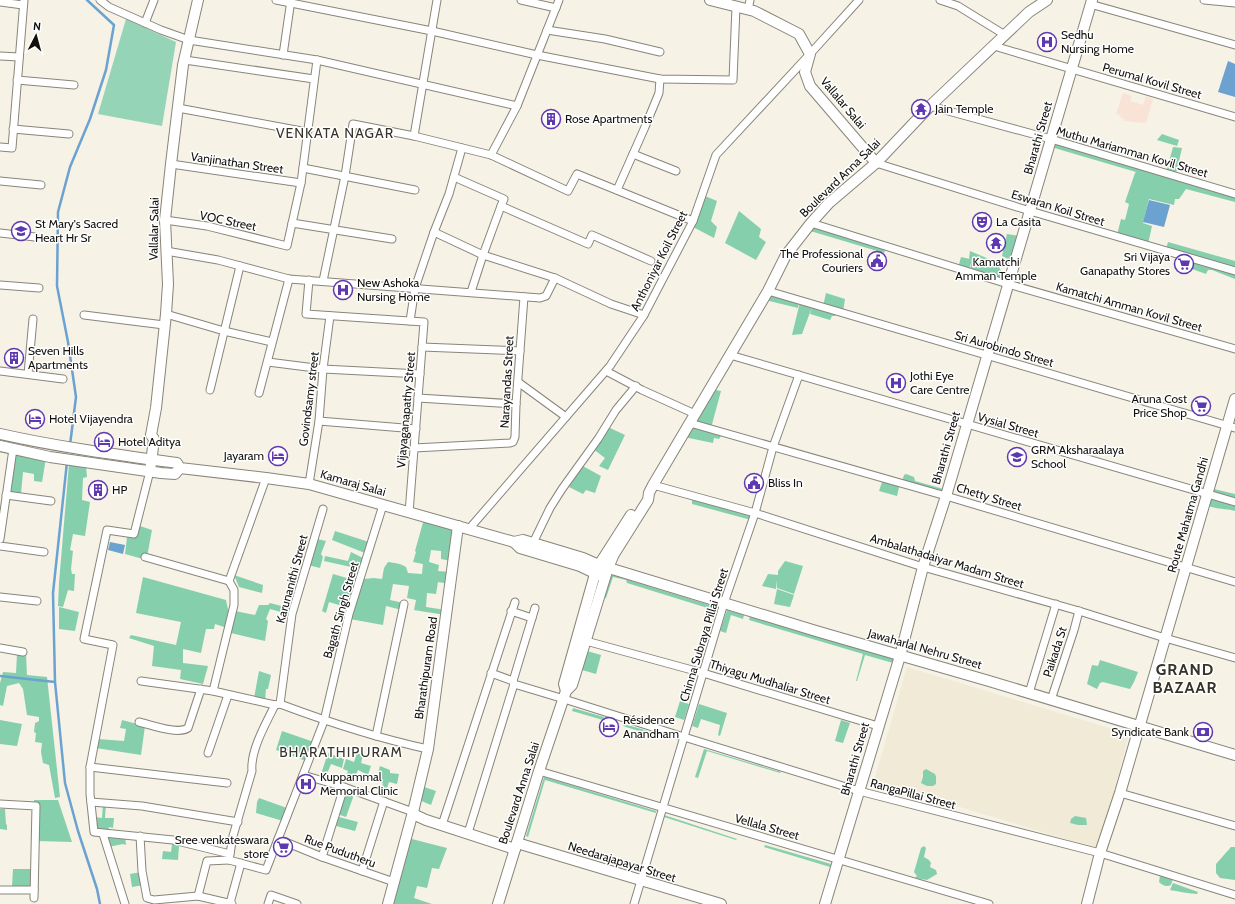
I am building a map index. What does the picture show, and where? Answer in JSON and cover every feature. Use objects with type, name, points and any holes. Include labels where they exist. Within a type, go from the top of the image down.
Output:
[{"type":"street","points":[[100,0],[110,3],[145,23],[189,40],[317,60],[517,106]]},
{"type":"street","points":[[145,23],[154,0]]},
{"type":"street","name":"Vallalar Salai","points":[[146,471],[147,459],[154,439],[151,435],[156,408],[166,314],[168,284],[165,220],[171,164],[185,60],[198,0]]},
{"type":"street","points":[[276,0],[291,1],[537,55],[660,79],[733,80],[736,7]]},
{"type":"street","points":[[414,136],[437,0]]},
{"type":"street","points":[[521,0],[556,8]]},
{"type":"street","points":[[492,155],[517,106],[559,0]]},
{"type":"street","points":[[710,0],[736,7],[749,5],[754,11],[799,34],[810,54]]},
{"type":"street","name":"Anthoniyar Koil Street","points":[[470,529],[606,371],[644,315],[693,220],[716,155],[859,0]]},
{"type":"street","points":[[940,0],[958,6],[1005,35]]},
{"type":"street","name":"Boulevard Anna Salai","points":[[565,695],[564,684],[589,594],[602,571],[648,500],[651,489],[768,291],[786,255],[811,223],[829,204],[876,163],[930,106],[1029,12],[1047,0]]},
{"type":"street","points":[[1204,0],[1235,3]]},
{"type":"street","points":[[283,55],[291,1]]},
{"type":"street","points":[[0,2],[23,2],[12,148],[0,147]]},
{"type":"street","points":[[1091,2],[1235,45]]},
{"type":"street","name":"Bharathi Street","points":[[825,904],[900,656],[923,567],[946,496],[1091,2]]},
{"type":"street","points":[[547,30],[605,40],[660,52]]},
{"type":"street","name":"Perumal Kovil Street","points":[[994,46],[1235,117]]},
{"type":"street","name":"Vallalar Salai","points":[[810,54],[805,72],[810,86],[876,163]]},
{"type":"street","points":[[0,56],[19,57]]},
{"type":"street","points":[[185,60],[314,80]]},
{"type":"street","points":[[317,60],[301,183],[292,223],[334,231],[392,239]]},
{"type":"street","points":[[616,190],[659,93],[660,79]]},
{"type":"street","points":[[17,80],[74,85]]},
{"type":"street","name":"Muthu Mariamman Kovil Street","points":[[930,106],[1051,139],[1235,194]]},
{"type":"street","points":[[178,108],[307,132]]},
{"type":"street","points":[[323,281],[345,176],[353,124],[414,136],[492,155],[568,191],[577,174],[693,220]]},
{"type":"street","points":[[13,129],[69,134]]},
{"type":"street","points":[[309,280],[306,314],[410,321],[415,288],[449,194],[462,148]]},
{"type":"street","points":[[633,154],[676,171]]},
{"type":"street","name":"Eswaran Koil Street","points":[[876,163],[1030,211],[1235,271]]},
{"type":"street","name":"Vanjinathan Street","points":[[171,164],[301,183]]},
{"type":"street","points":[[303,168],[415,190]]},
{"type":"street","points":[[454,177],[504,199],[500,206],[471,292]]},
{"type":"street","points":[[0,180],[41,185]]},
{"type":"street","points":[[500,206],[588,244],[592,235],[651,261]]},
{"type":"street","name":"VOC Street","points":[[165,220],[207,226],[287,246],[292,223]]},
{"type":"street","name":"Kamatchi Amman Kovil Street","points":[[811,223],[1008,284],[1235,349]]},
{"type":"street","points":[[434,232],[483,255],[555,278],[611,304],[644,315]]},
{"type":"street","points":[[0,234],[35,237]]},
{"type":"street","points":[[166,251],[218,260],[289,279],[524,297],[544,298],[555,278]]},
{"type":"street","points":[[210,390],[240,266]]},
{"type":"street","points":[[259,393],[289,279]]},
{"type":"street","points":[[0,285],[39,288]]},
{"type":"street","name":"Sri Aurobindo Street","points":[[768,291],[1231,427]]},
{"type":"street","name":"Narayandas Street","points":[[414,448],[510,444],[513,442],[515,437],[524,297]]},
{"type":"street","points":[[166,314],[224,331],[272,342]]},
{"type":"street","points":[[84,315],[164,325]]},
{"type":"street","name":"Govindsamy street","points":[[309,484],[319,421],[323,369],[330,316]]},
{"type":"street","points":[[28,374],[33,320]]},
{"type":"street","name":"Vijayaganapathy Street","points":[[409,513],[424,322],[410,321]]},
{"type":"street","points":[[422,347],[520,351]]},
{"type":"street","name":"Vysial Street","points":[[730,355],[1235,502]]},
{"type":"street","points":[[268,362],[323,369],[420,374]]},
{"type":"street","points":[[0,371],[63,378]]},
{"type":"street","name":"Chetty Street","points":[[606,371],[693,418],[773,447],[946,496],[1235,582]]},
{"type":"street","name":"Chinna Subraya Pillai Street","points":[[634,904],[724,603],[755,513],[773,447],[799,375]]},
{"type":"street","points":[[518,382],[566,417]]},
{"type":"street","points":[[533,543],[550,508],[562,488],[616,410],[636,386]]},
{"type":"street","points":[[418,398],[516,404]]},
{"type":"street","name":"Route Mahatma Gandhi","points":[[1120,793],[1208,494],[1231,427],[1235,399]]},
{"type":"street","points":[[319,421],[416,429]]},
{"type":"street","name":"Kamaraj Salai","points":[[0,434],[51,444],[177,463],[180,468]]},
{"type":"street","name":"Kamaraj Salai","points":[[0,446],[50,457],[146,471],[175,474],[180,468]]},
{"type":"street","points":[[0,538],[13,449]]},
{"type":"street","name":"Kamaraj Salai","points":[[180,468],[309,484],[514,542],[520,548],[602,571]]},
{"type":"street","points":[[140,836],[142,871],[147,901],[198,896],[231,904],[241,863],[229,857],[174,840],[140,836],[103,834],[94,832],[90,767],[113,645],[84,639],[107,530],[134,534],[146,471]]},
{"type":"street","points":[[229,581],[266,478]]},
{"type":"street","name":"Ambalathadaiyar Madam Street","points":[[651,489],[755,513],[923,567],[1056,604],[1235,658]]},
{"type":"street","points":[[6,494],[51,500]]},
{"type":"street","name":"Bagath Singh Street","points":[[241,863],[266,870],[324,721],[349,614],[383,506]]},
{"type":"street","name":"Karunanithi Street","points":[[229,857],[233,836],[252,771],[251,763],[259,738],[277,704],[292,614],[323,508]]},
{"type":"street","name":"Bharathipuram Road","points":[[388,904],[413,812],[428,749],[458,526]]},
{"type":"street","name":"Kamaraj Salai","points":[[514,542],[523,540],[583,558],[602,571]]},
{"type":"street","points":[[0,546],[44,552]]},
{"type":"street","points":[[145,557],[229,581],[234,590],[234,605],[213,691]]},
{"type":"street","points":[[580,566],[588,584],[589,594]]},
{"type":"street","name":"Boulevard Anna Salai","points":[[498,904],[539,771],[565,695],[572,686],[586,641],[602,571]]},
{"type":"street","name":"Jawaharlal Nehru Street","points":[[602,571],[724,603],[1235,755]]},
{"type":"street","points":[[0,597],[37,601]]},
{"type":"street","points":[[442,825],[515,602]]},
{"type":"street","points":[[376,736],[404,604]]},
{"type":"street","points":[[1029,693],[1056,604]]},
{"type":"street","points":[[468,833],[514,683],[535,608]]},
{"type":"street","points":[[511,611],[532,618]]},
{"type":"street","name":"Paikada St","points":[[1051,700],[1074,630],[1078,611]]},
{"type":"street","name":"Thiyagu Mudhaliar Street","points":[[586,641],[703,673],[878,726]]},
{"type":"street","points":[[0,648],[23,652]]},
{"type":"street","name":"RangaPillai Street","points":[[491,673],[514,683],[565,695],[684,737],[859,791],[1100,854],[1235,895]]},
{"type":"street","points":[[141,681],[213,691],[277,704],[324,721],[398,743],[428,749]]},
{"type":"street","points":[[140,722],[177,731],[184,731],[188,728],[201,689]]},
{"type":"street","points":[[208,753],[228,695]]},
{"type":"street","points":[[90,767],[227,784]]},
{"type":"street","name":"Vellala Street","points":[[539,771],[989,904]]},
{"type":"street","points":[[303,775],[384,801],[442,825],[516,846]]},
{"type":"street","points":[[322,857],[344,787]]},
{"type":"street","points":[[1087,904],[1100,854],[1120,793],[1235,826]]},
{"type":"street","points":[[362,871],[384,801]]},
{"type":"street","points":[[91,802],[142,806],[238,822]]},
{"type":"street","points":[[0,804],[36,806],[34,894],[0,890]]},
{"type":"street","points":[[103,834],[125,904]]},
{"type":"street","name":"Rue Pudutheru","points":[[278,839],[322,857],[394,882]]},
{"type":"street","name":"Needarajapayar Street","points":[[516,846],[721,904]]},
{"type":"street","points":[[198,896],[207,861],[229,857]]},
{"type":"street","points":[[268,904],[271,895],[297,904]]},
{"type":"shaded area","points":[[1123,93],[1132,96],[1130,101],[1143,105],[1146,96],[1153,99],[1146,123],[1124,121],[1124,119],[1120,117],[1121,115],[1116,114]]},
{"type":"shaded area","points":[[907,667],[1129,734],[1099,849],[874,781]]},
{"type":"green space","points":[[126,19],[176,42],[162,126],[98,114]]},
{"type":"green space","points":[[1162,134],[1179,140],[1177,146],[1157,140]]},
{"type":"green space","points":[[1052,142],[1235,195],[1235,202],[1186,189],[1179,199],[1175,199],[1174,205],[1149,199],[1143,223],[1152,226],[1148,244],[1117,235],[1121,219],[1125,220],[1129,204],[1125,202],[1136,172],[1051,147]]},
{"type":"green space","points":[[1173,147],[1182,148],[1176,174],[1166,172]]},
{"type":"green space","points":[[705,196],[717,201],[711,221],[717,227],[714,238],[693,227]]},
{"type":"green space","points":[[739,211],[761,229],[759,237],[766,242],[756,260],[725,243]]},
{"type":"green space","points":[[811,224],[886,248],[884,253],[807,230]]},
{"type":"green space","points":[[1007,234],[1020,236],[1014,262],[1002,256]]},
{"type":"green space","points":[[1168,242],[1235,261],[1235,270],[1166,249]]},
{"type":"green space","points":[[970,251],[989,259],[988,263],[972,259],[969,271],[958,268],[961,257],[970,259]]},
{"type":"green space","points":[[972,260],[999,267],[1002,273],[1000,280],[970,271]]},
{"type":"green space","points":[[1194,260],[1235,272],[1235,279],[1212,270],[1208,270],[1206,274],[1192,269]]},
{"type":"green space","points":[[768,292],[799,301],[798,308],[765,300]]},
{"type":"green space","points":[[826,293],[845,299],[843,312],[823,306]]},
{"type":"green space","points":[[800,302],[836,312],[835,316],[832,316],[830,320],[810,314],[812,307],[802,334],[792,335]]},
{"type":"green space","points":[[711,389],[721,391],[711,428],[691,422]]},
{"type":"green space","points":[[690,424],[723,433],[719,439],[714,438],[713,443],[684,437]]},
{"type":"green space","points":[[608,427],[625,435],[608,470],[599,466],[605,458],[593,449]]},
{"type":"green space","points":[[15,453],[46,458],[42,482],[34,481],[34,474],[23,472],[21,494],[8,494]]},
{"type":"green space","points":[[69,464],[86,466],[87,477],[83,478],[82,500],[90,502],[85,536],[73,534],[70,550],[73,551],[71,569],[72,574],[75,574],[74,591],[68,590],[63,607],[58,606]]},
{"type":"green space","points":[[581,465],[601,476],[595,493],[586,490],[583,494],[569,487]]},
{"type":"green space","points":[[906,474],[914,477],[915,481],[947,490],[945,495],[902,482],[904,475]]},
{"type":"green space","points":[[883,479],[900,483],[897,496],[879,491]]},
{"type":"green space","points":[[1214,489],[1235,494],[1235,511],[1214,508],[1207,505]]},
{"type":"green space","points":[[692,498],[753,513],[751,520],[692,504]]},
{"type":"green space","points":[[424,519],[456,527],[451,561],[441,559],[441,551],[431,550],[429,562],[439,565],[438,571],[450,572],[449,584],[438,582],[436,594],[427,593],[426,607],[446,610],[445,615],[414,610],[416,600],[407,598],[409,586],[393,584],[390,600],[404,603],[402,610],[386,606],[383,625],[350,619],[363,579],[382,579],[384,568],[388,562],[397,563],[406,567],[408,573],[422,574],[423,564],[413,562]]},
{"type":"green space","points":[[137,525],[152,530],[147,557],[143,559],[125,554],[127,537],[135,538]]},
{"type":"green space","points":[[335,531],[369,542],[365,553],[332,540]]},
{"type":"green space","points":[[317,539],[326,541],[321,554],[323,557],[320,568],[308,565]]},
{"type":"green space","points":[[351,552],[363,558],[360,569],[324,561],[325,556],[348,561]]},
{"type":"green space","points":[[785,561],[803,566],[794,594],[777,588],[777,580],[776,589],[762,586],[768,574],[778,575],[778,571]]},
{"type":"green space","points":[[333,574],[357,581],[349,608],[329,602],[326,613],[322,611]]},
{"type":"green space","points":[[609,574],[716,607],[714,610],[627,583],[626,580],[613,577],[606,598],[602,597]]},
{"type":"green space","points":[[234,575],[263,585],[262,593],[239,587]]},
{"type":"green space","points":[[143,577],[226,600],[229,614],[227,628],[215,624],[214,629],[206,629],[201,653],[183,649],[183,663],[208,666],[203,684],[180,679],[181,670],[152,666],[154,646],[129,638],[131,635],[176,645],[181,622],[136,613]]},
{"type":"green space","points":[[777,589],[794,595],[790,607],[774,604]]},
{"type":"green space","points":[[270,603],[293,609],[291,615],[270,609],[266,619],[268,621],[265,641],[231,633],[235,611],[255,615],[259,605],[268,605]]},
{"type":"green space","points":[[59,607],[79,612],[75,631],[59,629]]},
{"type":"green space","points":[[727,610],[744,615],[743,619],[731,615],[726,633],[720,631]]},
{"type":"green space","points":[[750,616],[894,659],[893,663],[865,655],[856,681],[863,654],[749,620]]},
{"type":"green space","points":[[587,651],[601,655],[596,674],[582,670]]},
{"type":"green space","points":[[17,654],[26,654],[27,675],[47,677],[60,797],[55,798],[49,765],[43,763],[41,752],[42,743],[35,742],[35,723],[39,721],[39,717],[27,715],[23,689],[19,683],[7,686],[3,706],[0,705],[0,683],[3,672],[16,673]]},
{"type":"green space","points":[[1100,660],[1138,672],[1130,689],[1103,682],[1100,683],[1097,689],[1087,684],[1092,665],[1098,666]]},
{"type":"green space","points":[[259,671],[271,675],[268,689],[266,689],[265,701],[254,698]]},
{"type":"green space","points":[[680,701],[689,704],[684,720],[675,717]]},
{"type":"green space","points":[[699,704],[727,713],[720,736],[718,735],[720,725],[701,719],[698,728],[692,726]]},
{"type":"green space","points":[[573,708],[604,717],[603,720],[572,711]]},
{"type":"green space","points":[[0,720],[22,724],[17,746],[0,744]]},
{"type":"green space","points":[[122,720],[145,726],[141,755],[96,748],[98,739],[124,741],[126,729],[120,728]]},
{"type":"green space","points":[[841,720],[850,723],[843,743],[835,741]]},
{"type":"green space","points":[[624,724],[662,735],[661,738],[623,726]]},
{"type":"green space","points":[[282,731],[314,742],[306,761],[276,750]]},
{"type":"green space","points":[[704,749],[781,772],[780,773],[707,751],[698,778],[695,777]]},
{"type":"green space","points":[[328,753],[344,759],[342,768],[331,764],[325,779],[320,777]]},
{"type":"green space","points":[[357,753],[363,755],[361,763],[371,766],[368,775],[358,770],[354,780],[346,776],[348,771],[343,769],[346,759],[354,762]]},
{"type":"green space","points":[[380,766],[390,770],[390,773],[399,774],[397,784],[389,782],[384,797],[380,794],[383,783],[376,781]]},
{"type":"green space","points":[[926,769],[935,774],[936,784],[933,786],[927,786],[921,783],[923,771]]},
{"type":"green space","points":[[544,777],[656,811],[656,813],[545,780],[528,837],[526,836]]},
{"type":"green space","points":[[424,787],[436,791],[431,805],[419,800]]},
{"type":"green space","points":[[345,788],[355,792],[346,817],[337,814]]},
{"type":"green space","points":[[259,798],[287,808],[283,821],[256,813]]},
{"type":"green space","points":[[34,800],[58,800],[72,842],[37,841]]},
{"type":"green space","points":[[103,804],[106,804],[105,818],[114,818],[113,828],[109,827],[108,833],[96,832],[95,817],[102,818]]},
{"type":"green space","points":[[0,809],[5,809],[7,830],[0,829]]},
{"type":"green space","points":[[664,815],[737,839],[736,840],[664,817],[653,852]]},
{"type":"green space","points":[[1075,816],[1086,818],[1087,825],[1070,823],[1071,819]]},
{"type":"green space","points":[[339,817],[358,822],[355,831],[336,826]]},
{"type":"green space","points":[[105,836],[125,837],[126,845],[123,844],[108,847]]},
{"type":"green space","points":[[408,838],[447,848],[439,869],[432,868],[427,888],[417,886],[414,898],[432,904],[391,904]]},
{"type":"green space","points":[[172,844],[179,846],[178,860],[162,859],[163,851],[171,852]]},
{"type":"green space","points":[[765,845],[831,864],[830,867],[764,847]]},
{"type":"green space","points":[[924,846],[926,848],[924,857],[929,860],[931,863],[930,867],[936,870],[937,874],[927,880],[915,878],[917,876],[914,872],[921,848]]},
{"type":"green space","points":[[1231,847],[1235,847],[1235,880],[1220,878],[1216,873],[1216,864]]},
{"type":"green space","points":[[13,869],[31,869],[32,886],[12,886]]},
{"type":"green space","points":[[141,872],[144,885],[132,887],[130,874]]},
{"type":"green space","points":[[1160,875],[1173,879],[1171,885],[1165,886],[1159,882]]},
{"type":"green space","points":[[1173,883],[1198,892],[1195,894],[1170,890]]},
{"type":"water","points":[[1228,61],[1235,64],[1235,97],[1218,92]]},
{"type":"water","points":[[1149,200],[1170,205],[1164,227],[1143,222]]},
{"type":"water","points":[[110,542],[125,545],[123,554],[108,550]]},
{"type":"waterway","points":[[70,445],[76,397],[68,342],[57,286],[58,212],[70,167],[90,119],[106,70],[114,25],[87,0]]},
{"type":"waterway","points":[[67,462],[53,593],[55,682],[65,783],[78,831],[97,889],[100,904]]},
{"type":"waterway","points":[[0,676],[55,682]]},
{"type":"place","name":"Sedhu Nursing Home","points":[[1047,42]]},
{"type":"place","name":"Jain Temple","points":[[921,109]]},
{"type":"place","name":"Rose Apartments","points":[[551,119]]},
{"type":"place","name":"La Casita","points":[[982,222]]},
{"type":"place","name":"St Mary's Sacred Heart Hr Sr","points":[[21,231]]},
{"type":"place","name":"Kamatchi Amman Temple","points":[[996,243]]},
{"type":"place","name":"The Professional Couriers","points":[[877,261]]},
{"type":"place","name":"Sri Vijaya Ganapathy Stores","points":[[1184,264]]},
{"type":"place","name":"New Ashoka Nursing Home","points":[[343,290]]},
{"type":"place","name":"Seven Hills Apartments","points":[[14,358]]},
{"type":"place","name":"Jothi Eye Care Centre","points":[[896,383]]},
{"type":"place","name":"Aruna Cost Price Shop","points":[[1201,406]]},
{"type":"place","name":"Hotel Vijayendra","points":[[35,419]]},
{"type":"place","name":"Hotel Aditya","points":[[104,442]]},
{"type":"place","name":"Jayaram","points":[[278,456]]},
{"type":"place","name":"GRM Aksharaalaya School","points":[[1017,457]]},
{"type":"place","name":"Bliss In","points":[[754,483]]},
{"type":"place","name":"HP","points":[[98,490]]},
{"type":"place","name":"Résidence Anandham","points":[[609,727]]},
{"type":"place","name":"Syndicate Bank","points":[[1203,732]]},
{"type":"place","name":"Kuppammal Memorial Clinic","points":[[306,784]]},
{"type":"place","name":"Sree venkateswara store","points":[[283,847]]},
{"type":"district","name":"VENKATA NAGAR","points":[[335,133]]},
{"type":"district","name":"GRAND BAZAAR","points":[[1185,678]]},
{"type":"district","name":"BHARATHIPURAM","points":[[341,752]]}]
